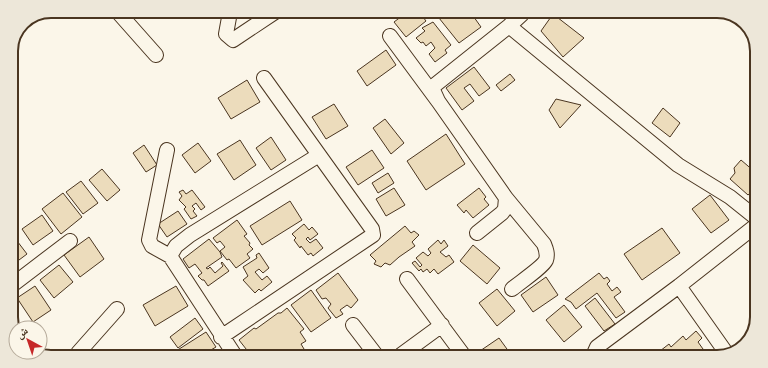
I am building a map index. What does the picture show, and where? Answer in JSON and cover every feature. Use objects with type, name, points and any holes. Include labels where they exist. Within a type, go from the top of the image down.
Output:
[{"type":"street","points":[[127,18],[156,55]]},
{"type":"street","points":[[229,18],[226,34],[233,40],[266,18]]},
{"type":"street","points":[[438,101],[433,90],[435,85],[518,18]]},
{"type":"street","points":[[509,26],[678,165],[730,197],[750,212]]},
{"type":"street","points":[[390,36],[506,198],[544,244],[547,253],[546,259],[542,265],[512,289]]},
{"type":"street","points":[[221,337],[373,235],[372,229],[264,78]]},
{"type":"street","points":[[167,150],[149,240],[152,246],[170,256],[221,337],[231,350]]},
{"type":"street","points":[[170,256],[176,246],[190,235],[319,155]]},
{"type":"street","points":[[477,233],[506,209],[506,198]]},
{"type":"street","points":[[596,350],[597,347],[679,286],[750,230]]},
{"type":"street","points":[[18,281],[70,241]]},
{"type":"street","points":[[407,279],[460,350]]},
{"type":"street","points":[[679,286],[724,349]]},
{"type":"street","points":[[81,350],[117,309]]},
{"type":"street","points":[[408,350],[442,325]]},
{"type":"street","points":[[353,326],[372,350]]},
{"type":"building","points":[[399,18],[424,18],[426,21],[406,37],[394,22]]},
{"type":"building","points":[[439,18],[475,18],[481,27],[459,43]]},
{"type":"building","points":[[550,18],[558,18],[584,38],[563,57],[541,31]]},
{"type":"building","points":[[433,22],[451,45],[445,50],[447,53],[435,62],[429,54],[435,48],[431,42],[426,46],[423,42],[421,43],[416,38],[425,31],[422,28]]},
{"type":"building","points":[[386,50],[396,65],[367,86],[357,71]]},
{"type":"building","points":[[474,67],[490,88],[479,96],[470,84],[464,88],[474,101],[462,110],[446,88]]},
{"type":"building","points":[[510,74],[515,80],[501,91],[496,85]]},
{"type":"building","points":[[247,80],[260,102],[231,119],[218,98]]},
{"type":"building","points":[[556,99],[581,105],[560,128],[549,110]]},
{"type":"building","points":[[334,104],[348,126],[326,139],[312,117]]},
{"type":"building","points":[[663,108],[680,123],[670,137],[652,123]]},
{"type":"building","points":[[385,119],[404,143],[391,154],[373,128]]},
{"type":"building","points":[[446,134],[465,164],[426,190],[407,161]]},
{"type":"building","points":[[271,137],[286,160],[271,170],[256,148]]},
{"type":"building","points":[[240,140],[256,165],[234,180],[217,154]]},
{"type":"building","points":[[198,143],[211,161],[195,173],[182,155]]},
{"type":"building","points":[[144,145],[157,165],[146,172],[133,153]]},
{"type":"building","points":[[372,150],[384,168],[358,185],[346,167]]},
{"type":"building","points":[[741,160],[750,168],[750,193],[748,195],[730,179],[735,173],[734,168]]},
{"type":"building","points":[[102,169],[120,190],[107,201],[89,180]]},
{"type":"building","points":[[388,173],[394,183],[378,193],[372,183]]},
{"type":"building","points":[[81,181],[98,203],[83,214],[66,192]]},
{"type":"building","points":[[394,188],[405,205],[386,216],[376,199]]},
{"type":"building","points":[[479,188],[486,197],[484,199],[489,205],[473,218],[466,210],[464,213],[457,205]]},
{"type":"building","points":[[183,190],[186,194],[192,190],[205,207],[201,210],[196,203],[192,206],[195,209],[193,211],[197,216],[191,219],[184,209],[186,207],[179,200],[182,196],[179,192]]},
{"type":"building","points":[[63,193],[82,217],[61,234],[42,209]]},
{"type":"building","points":[[710,195],[729,220],[711,233],[692,209]]},
{"type":"building","points":[[290,201],[302,220],[262,245],[250,226]]},
{"type":"building","points":[[178,211],[187,224],[167,237],[158,224]]},
{"type":"building","points":[[42,215],[53,231],[33,245],[22,229]]},
{"type":"building","points":[[237,220],[247,234],[244,236],[253,249],[247,254],[250,258],[236,268],[220,251],[225,247],[220,241],[217,243],[213,238]]},
{"type":"building","points":[[304,224],[309,230],[312,227],[318,234],[310,240],[308,237],[306,239],[310,243],[316,239],[323,248],[313,256],[311,253],[308,255],[301,246],[300,248],[294,240],[296,238],[292,234]]},
{"type":"building","points":[[405,226],[411,233],[414,231],[419,235],[412,242],[415,246],[390,265],[385,263],[381,267],[374,264],[376,261],[370,255]]},
{"type":"building","points":[[662,228],[680,253],[642,280],[624,254]]},
{"type":"building","points":[[89,237],[104,259],[80,277],[64,255]]},
{"type":"building","points":[[209,239],[220,252],[222,257],[206,268],[208,269],[210,267],[215,273],[223,266],[221,263],[222,262],[229,271],[208,286],[204,280],[198,276],[202,273],[195,264],[189,268],[183,259]]},
{"type":"building","points":[[438,240],[441,244],[444,240],[448,246],[440,252],[446,257],[449,255],[454,262],[438,274],[434,269],[430,273],[427,269],[423,272],[421,269],[419,271],[412,263],[415,261],[420,267],[422,265],[416,258],[423,252],[428,256],[431,253],[428,249]]},
{"type":"building","points":[[18,242],[27,254],[18,261]]},
{"type":"building","points":[[473,245],[500,268],[487,284],[460,261]]},
{"type":"building","points":[[259,253],[269,268],[263,273],[259,269],[255,272],[262,280],[267,276],[272,282],[261,291],[259,289],[255,293],[243,280],[248,276],[243,267],[257,258],[256,255]]},
{"type":"building","points":[[59,265],[73,282],[54,298],[40,280]]},
{"type":"building","points":[[338,273],[358,300],[351,308],[347,305],[340,310],[343,314],[336,318],[328,308],[331,304],[326,298],[322,299],[316,290]]},
{"type":"building","points":[[599,273],[604,279],[607,277],[610,281],[607,284],[612,291],[617,287],[621,292],[614,297],[625,312],[616,318],[597,293],[576,309],[571,302],[565,299]]},
{"type":"building","points":[[546,277],[558,295],[533,312],[521,295]]},
{"type":"building","points":[[35,286],[51,310],[36,320],[32,320],[18,297]]},
{"type":"building","points":[[176,286],[188,306],[155,326],[143,305]]},
{"type":"building","points":[[497,289],[515,311],[497,326],[479,303]]},
{"type":"building","points":[[311,290],[331,318],[311,332],[291,305]]},
{"type":"building","points":[[595,298],[615,324],[604,331],[585,306]]},
{"type":"building","points":[[564,305],[582,327],[564,342],[546,320]]},
{"type":"building","points":[[287,308],[304,329],[300,332],[306,341],[301,344],[304,349],[247,350],[239,340],[254,328],[256,329],[278,313],[281,313]]},
{"type":"building","points":[[195,318],[203,329],[178,348],[170,337]]},
{"type":"building","points":[[696,331],[702,338],[698,342],[703,349],[661,350],[669,344],[671,347],[683,336],[686,340]]},
{"type":"building","points":[[206,332],[216,347],[211,350],[178,350]]},
{"type":"building","points":[[499,338],[508,350],[481,350]]}]
